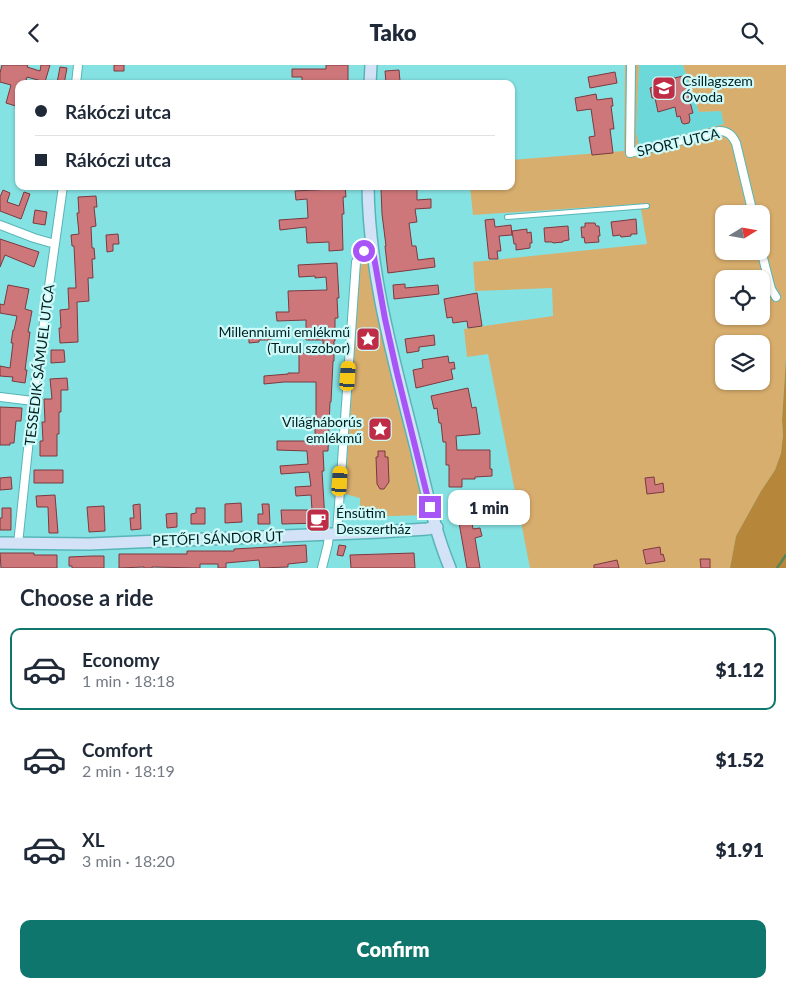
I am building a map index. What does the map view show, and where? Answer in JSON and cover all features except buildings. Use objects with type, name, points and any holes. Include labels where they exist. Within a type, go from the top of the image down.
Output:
[{"type":"main road","points":[[370,80],[371,65]]},
{"type":"main road","points":[[368,190],[372,246],[381,302],[436,527],[450,568]]},
{"type":"main road","name":"PETŐFI SÁNDOR ÚT","points":[[0,543],[89,543],[333,534],[436,527]]},
{"type":"street","points":[[76,80],[78,65]]},
{"type":"street","name":"SPORT UTCA","points":[[631,65],[630,153],[718,131],[727,132],[736,143],[751,205]]},
{"type":"street","name":"TESSEDIK SÁMUEL UTCA","points":[[18,544],[33,401],[62,190]]},
{"type":"street","points":[[0,225],[55,244]]},
{"type":"street","points":[[322,568],[328,544],[333,534],[356,262],[364,251],[372,246]]},
{"type":"street","points":[[764,260],[771,289],[776,297]]},
{"type":"street","points":[[0,397],[33,401]]},
{"type":"lane","points":[[507,217],[647,206]]},
{"type":"shaded area","points":[[625,65],[639,65],[636,132],[639,146],[724,124],[721,111],[699,112],[683,65],[786,65],[786,358],[781,453],[775,470],[736,536],[730,568],[530,568],[488,354],[467,357],[464,329],[553,316],[552,288],[475,291],[473,262],[647,244],[640,204],[473,215],[470,190],[515,190],[515,160],[624,151]]},
{"type":"shaded area","name":"Csillagszem Óvoda","points":[[639,65],[683,65],[699,112],[721,111],[724,124],[638,146],[636,132]]},
{"type":"shaded area","points":[[368,259],[375,305],[427,515],[360,517],[360,498],[345,494],[360,267]]},
{"type":"shaded area","points":[[786,358],[786,568],[730,568],[736,536],[775,470],[781,453]]},
{"type":"waterway","points":[[777,568],[786,555]]},
{"type":"place","name":"Csillagszem Óvoda","points":[[664,88]]},
{"type":"place","name":"Millenniumi emlékmű (Turul szobor)","points":[[368,339]]},
{"type":"place","name":"Világháborús emlékmű","points":[[380,429]]},
{"type":"place","name":"Énsütim Desszertház","points":[[318,520]]},
{"type":"route","points":[[364,251],[372,246],[381,302],[430,507]]}]
